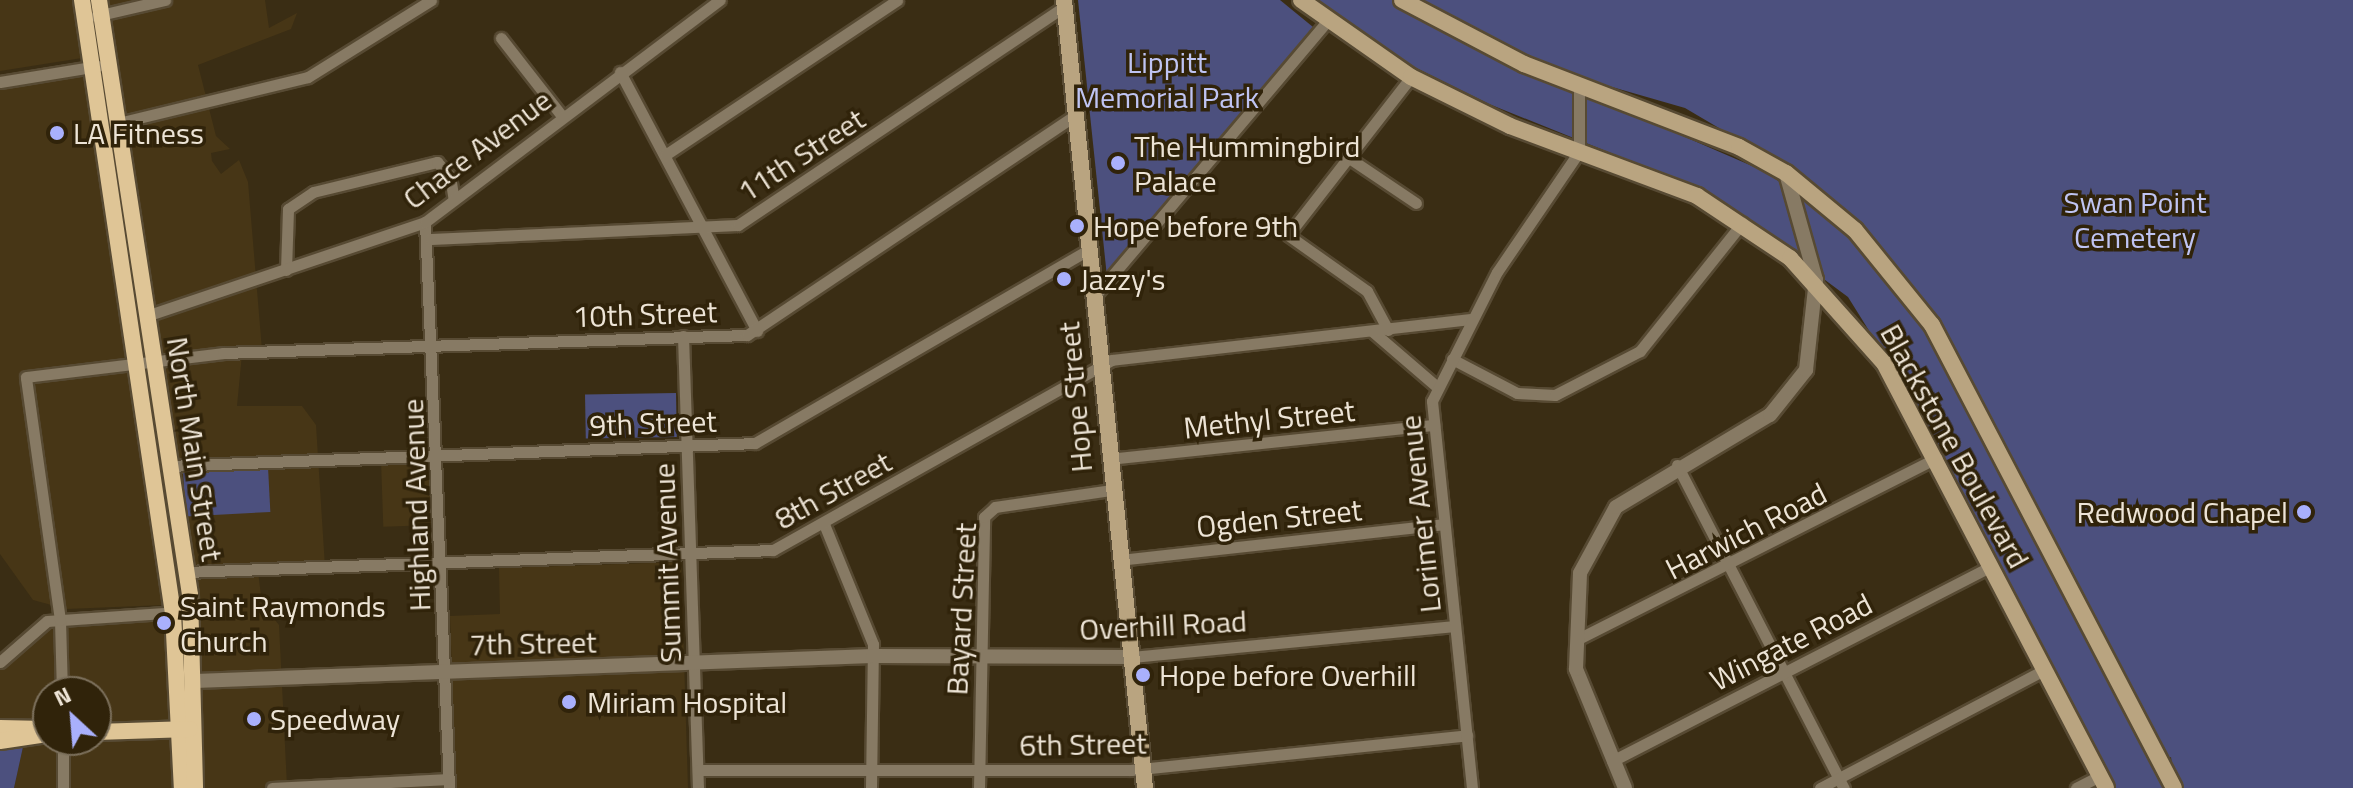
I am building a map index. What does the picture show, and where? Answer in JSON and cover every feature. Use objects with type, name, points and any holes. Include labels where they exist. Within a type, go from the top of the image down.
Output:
[{"type":"main road","points":[[82,0],[95,11],[101,66],[113,124]]},
{"type":"main road","name":"Blackstone Boulevard","points":[[1301,0],[1411,77],[1579,152],[1651,175],[1742,223],[1816,284],[1884,363],[1937,458],[2103,782]]},
{"type":"main road","name":"Blackstone Boulevard","points":[[1402,0],[1473,41],[1579,85],[1683,121],[1786,173],[1855,230],[1932,325],[2174,788]]},
{"type":"main road","name":"Hope Street","points":[[1064,3],[1073,117],[1145,788]]},
{"type":"main road","name":"North Main Street","points":[[113,124],[146,316],[145,361],[168,466],[191,610],[195,681],[182,788]]},
{"type":"main road","name":"North Main Street","points":[[113,124],[145,361],[195,788]]},
{"type":"main road","points":[[0,728],[32,731]]},
{"type":"main road","points":[[112,731],[188,729]]},
{"type":"main road","points":[[0,741],[32,735]]},
{"type":"street","points":[[95,11],[165,0]]},
{"type":"street","points":[[113,124],[308,77],[431,0]]},
{"type":"street","name":"Chace Avenue","points":[[146,316],[425,222],[620,72],[720,0]]},
{"type":"street","points":[[665,155],[897,0]]},
{"type":"street","name":"11th Street","points":[[431,239],[706,230],[756,214],[1064,3]]},
{"type":"street","points":[[1094,297],[1328,20]]},
{"type":"street","points":[[501,38],[562,116]]},
{"type":"street","points":[[0,82],[101,66]]},
{"type":"street","points":[[620,72],[757,331]]},
{"type":"street","points":[[1388,330],[1367,291],[1288,235],[1352,160],[1411,77]]},
{"type":"street","points":[[1579,85],[1579,152]]},
{"type":"street","name":"10th Street","points":[[60,620],[26,377],[145,361],[757,331],[1073,117]]},
{"type":"street","name":"Lorimer Avenue","points":[[1472,788],[1434,425],[1436,386],[1525,225],[1579,152]]},
{"type":"street","points":[[1352,160],[1416,203]]},
{"type":"street","points":[[286,270],[288,209],[313,192],[437,162],[450,176],[454,200]]},
{"type":"street","points":[[1625,788],[1580,689],[1576,640],[1580,573],[1600,527],[1633,492],[1770,415],[1795,390],[1815,331],[1816,284],[1786,173]]},
{"type":"street","name":"Highland Avenue","points":[[425,222],[431,239],[449,784]]},
{"type":"street","points":[[1452,359],[1517,393],[1555,395],[1640,351],[1742,223]]},
{"type":"street","name":"9th Street","points":[[168,466],[755,443],[1088,250]]},
{"type":"street","name":"8th Street","points":[[185,572],[773,550],[1100,366],[1472,319]]},
{"type":"street","points":[[1372,331],[1436,386]]},
{"type":"street","name":"Summit Avenue","points":[[683,336],[698,788]]},
{"type":"street","name":"Methyl Street","points":[[1109,459],[1434,425]]},
{"type":"street","name":"Harwich Road","points":[[1576,640],[1730,566],[1937,458]]},
{"type":"street","points":[[1677,465],[1842,783]]},
{"type":"street","name":"Bayard Street","points":[[979,788],[987,512],[1112,490]]},
{"type":"street","points":[[824,524],[873,656],[871,788]]},
{"type":"street","name":"Ogden Street","points":[[1119,560],[1444,524]]},
{"type":"street","name":"Wingate Road","points":[[1612,761],[1992,566]]},
{"type":"street","points":[[0,662],[34,627],[60,620],[191,610]]},
{"type":"street","points":[[60,620],[62,676]]},
{"type":"street","name":"Overhill Road","points":[[873,656],[1132,657],[1455,626]]},
{"type":"street","name":"7th Street","points":[[195,681],[873,656]]},
{"type":"street","points":[[1820,788],[1842,783],[2046,669]]},
{"type":"street","name":"6th Street","points":[[698,770],[871,767],[1143,769],[1467,735]]},
{"type":"street","points":[[63,756],[63,788]]},
{"type":"street","points":[[2076,788],[2103,782]]},
{"type":"street","points":[[272,788],[449,784]]},
{"type":"shaded area","points":[[0,0],[72,0],[82,58],[0,71]]},
{"type":"shaded area","points":[[99,0],[265,0],[269,28],[297,13],[291,29],[198,65],[216,136],[230,149],[211,153],[212,161],[221,174],[239,160],[248,182],[262,350],[242,354],[237,406],[302,406],[316,425],[325,567],[258,572],[262,603],[279,625],[287,786],[293,788],[14,788],[23,747],[0,743],[0,667],[40,624],[173,614],[85,20],[99,14]]},
{"type":"shaded area","points":[[84,76],[165,605],[66,609],[33,600],[0,554],[0,89]]},
{"type":"shaded area","points":[[431,460],[433,525],[383,527],[381,462]]},
{"type":"shaded area","name":"Miriam Hospital","points":[[681,562],[688,788],[456,788],[450,616],[500,614],[499,568]]},
{"type":"green space","name":"Lippitt Memorial Park","points":[[1078,0],[1280,0],[1313,27],[1107,277]]},
{"type":"green space","points":[[1308,0],[1395,0],[1477,47],[1766,172],[1847,231],[1923,326],[2165,788],[2113,788],[1921,414],[1848,297],[1705,191],[1489,104],[1396,58]]},
{"type":"green space","name":"Swan Point Cemetery","points":[[1400,0],[2353,0],[2353,788],[2175,788],[2171,757],[2163,761],[2034,509],[1896,277],[1763,154],[1685,108],[1546,68]]},
{"type":"green space","points":[[676,393],[677,437],[586,439],[585,395]]},
{"type":"green space","points":[[268,467],[270,512],[185,516],[183,471]]},
{"type":"green space","points":[[0,743],[23,747],[14,788],[0,788]]},
{"type":"place","name":"LA Fitness","points":[[57,133]]},
{"type":"place","name":"The Hummingbird Palace","points":[[1118,163]]},
{"type":"place","name":"Hope before 9th","points":[[1077,226]]},
{"type":"place","name":"Jazzy's","points":[[1064,279]]},
{"type":"place","name":"Redwood Chapel","points":[[2304,512]]},
{"type":"place","name":"Saint Raymonds Church","points":[[164,623]]},
{"type":"place","name":"Hope before Overhill","points":[[1143,675]]},
{"type":"place","name":"Miriam Hospital","points":[[569,702]]},
{"type":"place","name":"Speedway","points":[[254,719]]}]
